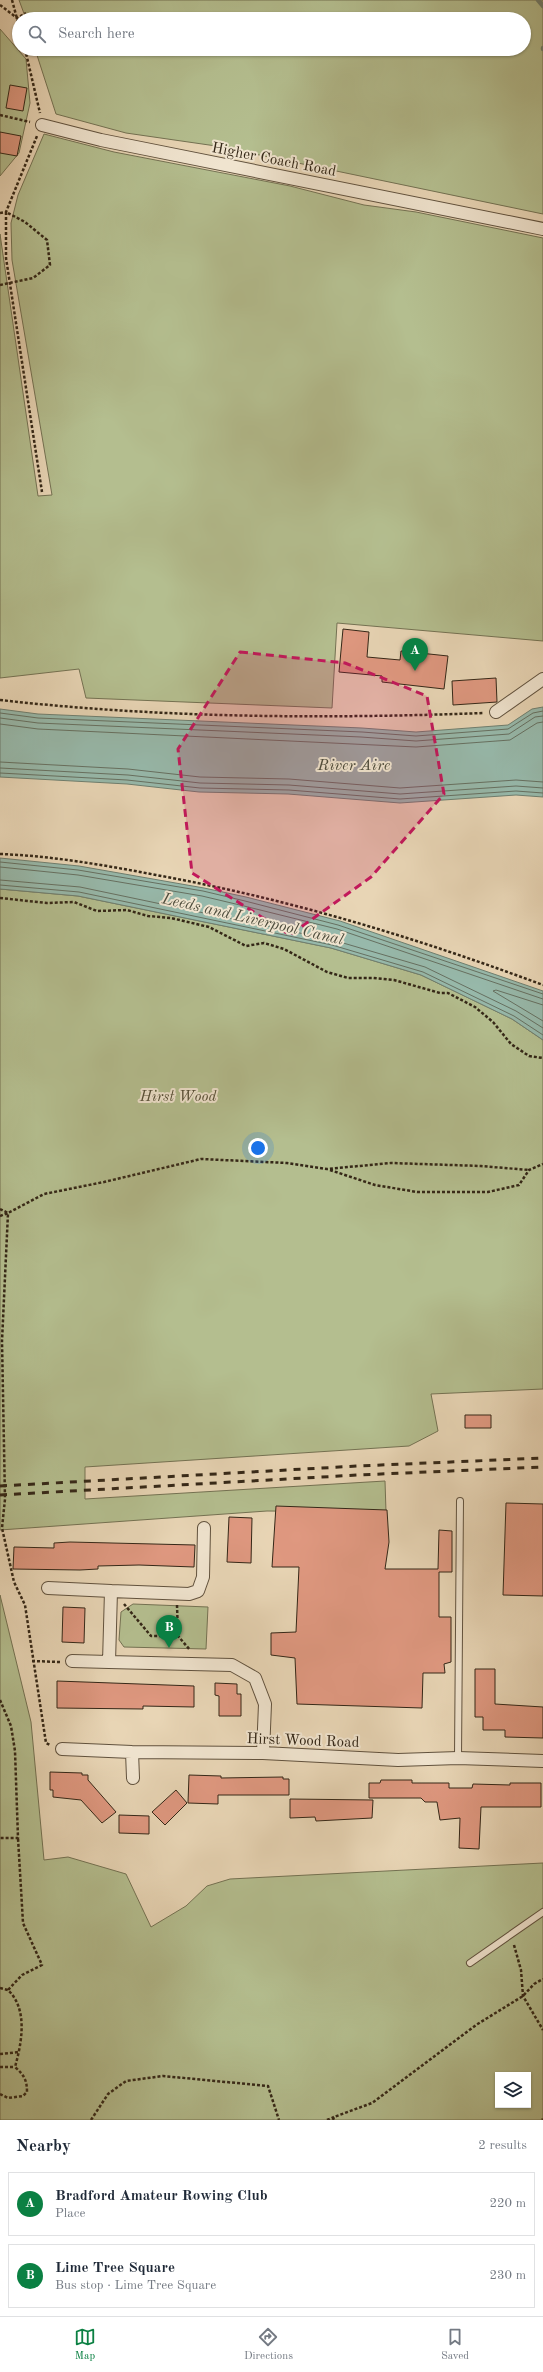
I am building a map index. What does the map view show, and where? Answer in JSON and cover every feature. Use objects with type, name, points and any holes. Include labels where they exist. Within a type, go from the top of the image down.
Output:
[{"type":"street","name":"Higher Coach Road","points":[[42,125],[101,140],[543,229]]},
{"type":"street","points":[[496,712],[543,679]]},
{"type":"street","points":[[48,1588],[112,1592],[198,1592],[202,1584],[204,1528]]},
{"type":"street","points":[[109,1662],[112,1592]]},
{"type":"street","points":[[72,1661],[200,1662],[232,1665],[255,1678],[265,1704],[263,1753]]},
{"type":"street","name":"Hirst Wood Road","points":[[62,1749],[132,1752],[263,1753],[398,1760],[458,1758],[543,1761]]},
{"type":"street","points":[[132,1752],[133,1778]]},
{"type":"lane","points":[[458,1758],[460,1501]]},
{"type":"lane","points":[[470,1963],[510,1933],[543,1912]]},
{"type":"path","points":[[12,0],[16,12]]},
{"type":"path","points":[[0,4],[12,14]]},
{"type":"path","points":[[27,56],[42,125],[6,212],[6,258],[42,492]]},
{"type":"path","points":[[0,115],[42,125]]},
{"type":"path","points":[[0,213],[6,212],[25,222],[46,240],[50,265],[33,278],[0,285]]},
{"type":"path","points":[[0,700],[84,709],[253,714],[411,715],[496,712]]},
{"type":"path","points":[[0,854],[54,858],[96,864],[256,895],[341,917],[543,985]]},
{"type":"path","points":[[0,898],[47,903],[74,902],[97,911],[127,910],[148,916],[171,918],[209,927],[246,946],[264,944],[284,950],[327,972],[341,976],[394,980],[440,994],[448,993],[475,1007],[493,1022],[511,1044],[529,1056],[543,1058]]},
{"type":"path","points":[[0,1216],[44,1194],[104,1182],[201,1159],[287,1163],[327,1169],[375,1185],[417,1192],[488,1192],[519,1185],[529,1170]]},
{"type":"path","points":[[327,1169],[391,1163],[482,1166],[529,1170],[543,1164]]},
{"type":"path","points":[[0,1209],[8,1213]]},
{"type":"path","points":[[8,1213],[2,1341],[5,1498],[2,1528],[14,1582],[25,1605],[32,1661],[46,1743],[62,1749]]},
{"type":"path","points":[[0,1422],[4,1423]]},
{"type":"path","points":[[112,1592],[151,1636],[178,1636]]},
{"type":"path","points":[[177,1593],[178,1636],[200,1662]]},
{"type":"path","points":[[32,1661],[50,1662]]},
{"type":"path","points":[[0,1700],[2,1708],[11,1726],[15,1751],[23,1922],[42,1965],[22,1975],[8,1990]]},
{"type":"path","points":[[0,1838],[18,1838]]},
{"type":"path","points":[[510,1933],[521,1970],[523,1996],[543,2030]]},
{"type":"path","points":[[327,2120],[372,2103],[476,2025],[523,1996],[534,1984],[543,1979]]},
{"type":"path","points":[[0,1988],[8,1990],[16,1998],[22,2019],[19,2052],[15,2067]]},
{"type":"path","points":[[0,2054],[19,2052]]},
{"type":"path","points":[[0,2067],[15,2067],[23,2074],[27,2083],[27,2092],[23,2096],[8,2098],[0,2094]]},
{"type":"path","points":[[91,2120],[108,2094],[126,2081],[163,2076],[268,2086],[279,2120]]},
{"type":"highlighted area","points":[[240,652],[345,663],[427,696],[444,794],[371,877],[290,935],[192,873],[178,749]]},
{"type":"green space","points":[[19,0],[543,0],[543,214],[216,146],[126,133],[56,114],[37,56],[531,56],[531,12],[23,12]]},
{"type":"green space","points":[[0,29],[12,43],[12,56],[23,56],[26,59],[30,103],[19,153],[0,176]]},
{"type":"green space","points":[[44,134],[114,152],[290,186],[364,205],[416,212],[543,238],[543,641],[337,623],[332,708],[86,698],[79,669],[0,678],[0,234],[38,496],[52,495],[12,260],[11,223],[18,195]]},
{"type":"green space","name":"Hirst Wood","points":[[0,889],[78,896],[331,948],[421,975],[512,1019],[543,1040],[543,1389],[431,1394],[438,1431],[409,1446],[85,1467],[85,1499],[385,1481],[386,1512],[267,1511],[0,1530]]},
{"type":"green space","points":[[0,1595],[31,1722],[44,1860],[68,1857],[126,1874],[151,1927],[186,1906],[207,1886],[230,1879],[543,1863],[543,2120],[0,2120]]},
{"type":"green space","points":[[133,1604],[208,1607],[206,1649],[124,1647],[119,1640],[121,1612]]},
{"type":"water","name":"River Aire","points":[[543,707],[543,797],[516,795],[400,803],[288,794],[199,792],[127,784],[0,777],[0,709],[38,714],[362,728],[416,732],[508,725],[532,709]]},
{"type":"water","name":"Leeds and Liverpool Canal","points":[[0,858],[79,866],[204,888],[340,921],[543,991],[543,1040],[512,1019],[421,975],[331,948],[78,896],[0,889]]},
{"type":"building","points":[[10,85],[27,88],[23,111],[6,108]]},
{"type":"building","points":[[0,132],[21,136],[17,156],[0,153]]},
{"type":"building","points":[[343,629],[369,632],[367,657],[400,660],[401,651],[448,656],[444,689],[382,682],[382,676],[339,672]]},
{"type":"building","points":[[496,678],[497,702],[453,705],[452,681]]},
{"type":"building","points":[[465,1415],[491,1415],[491,1428],[465,1428]]},
{"type":"building","points":[[506,1503],[543,1504],[543,1596],[503,1595]]},
{"type":"building","points":[[276,1506],[387,1510],[389,1542],[385,1569],[438,1569],[439,1530],[452,1531],[452,1572],[439,1572],[439,1617],[451,1617],[451,1662],[444,1664],[445,1673],[423,1673],[422,1708],[297,1704],[295,1658],[271,1655],[271,1633],[296,1632],[299,1567],[272,1567]]},
{"type":"building","points":[[229,1517],[252,1518],[251,1563],[227,1562]]},
{"type":"building","points":[[70,1542],[195,1545],[194,1567],[139,1565],[98,1566],[98,1569],[80,1570],[13,1569],[14,1547],[54,1548],[54,1543]]},
{"type":"building","points":[[63,1607],[85,1608],[84,1643],[62,1642]]},
{"type":"building","points":[[475,1669],[495,1669],[495,1704],[543,1707],[543,1738],[505,1737],[505,1730],[483,1730],[483,1717],[475,1717]]},
{"type":"building","points":[[57,1681],[194,1686],[194,1707],[143,1706],[143,1709],[57,1708]]},
{"type":"building","points":[[215,1683],[237,1684],[237,1694],[241,1694],[241,1716],[219,1716],[219,1696],[215,1695]]},
{"type":"building","points":[[50,1772],[82,1773],[82,1775],[88,1775],[88,1780],[116,1812],[102,1823],[81,1800],[53,1797],[53,1790],[50,1790]]},
{"type":"building","points":[[189,1775],[221,1776],[221,1778],[283,1777],[283,1779],[289,1779],[289,1795],[218,1795],[218,1804],[188,1803]]},
{"type":"building","points":[[381,1780],[412,1780],[412,1783],[449,1783],[449,1788],[472,1788],[473,1784],[510,1785],[510,1783],[541,1783],[541,1807],[481,1807],[479,1849],[459,1848],[460,1818],[440,1820],[437,1802],[425,1802],[421,1798],[369,1798],[369,1783],[380,1783]]},
{"type":"building","points":[[176,1790],[187,1803],[165,1825],[152,1812]]},
{"type":"building","points":[[290,1799],[373,1800],[372,1818],[316,1821],[315,1817],[290,1818]]},
{"type":"building","points":[[119,1815],[149,1816],[149,1834],[119,1833]]},
{"type":"waterway","points":[[538,0],[543,6]]},
{"type":"railway","points":[[0,1486],[358,1466],[543,1458]]},
{"type":"railway","points":[[0,1495],[358,1475],[543,1467]]},
{"type":"place","name":"Bradford Amateur Rowing Club","points":[[415,671]]},
{"type":"place","name":"Lime Tree Square","points":[[169,1648]]}]
